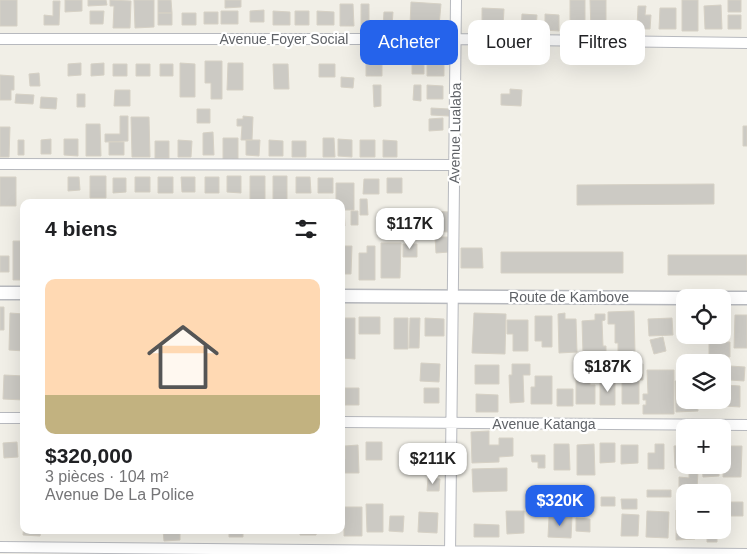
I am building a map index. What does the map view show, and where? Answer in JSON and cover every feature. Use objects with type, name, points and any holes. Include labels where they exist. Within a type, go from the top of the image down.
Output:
[{"type":"street","name":"Avenue Lualaba","points":[[456,0],[456,20]]},
{"type":"street","name":"Avenue Foyer Social","points":[[0,39],[360,39]]},
{"type":"street","name":"Avenue Foyer Social","points":[[458,39],[747,43]]},
{"type":"street","name":"Avenue Lualaba","points":[[450,553],[456,65]]},
{"type":"street","points":[[0,164],[454,165]]},
{"type":"street","points":[[0,293],[20,294]]},
{"type":"street","name":"Route de Kambove","points":[[345,296],[676,298]]},
{"type":"street","points":[[731,298],[747,298]]},
{"type":"street","points":[[0,418],[20,418]]},
{"type":"street","name":"Avenue Katanga","points":[[345,422],[747,425]]},
{"type":"street","points":[[0,547],[450,553],[747,554]]},
{"type":"building","points":[[0,0],[17,0],[17,26],[0,26]]},
{"type":"building","points":[[65,0],[82,0],[82,11],[65,12]]},
{"type":"building","points":[[88,0],[106,0],[107,5],[88,6]]},
{"type":"building","points":[[110,0],[131,1],[130,28],[113,28],[114,6],[110,6]]},
{"type":"building","points":[[134,0],[154,0],[154,27],[135,28]]},
{"type":"building","points":[[158,0],[171,0],[172,13],[158,13]]},
{"type":"building","points":[[225,0],[241,0],[241,7],[225,8]]},
{"type":"building","points":[[570,0],[585,0],[585,20],[570,20]]},
{"type":"building","points":[[590,0],[606,0],[606,20],[591,20]]},
{"type":"building","points":[[682,0],[698,0],[698,31],[682,31]]},
{"type":"building","points":[[728,0],[741,0],[741,12],[728,12]]},
{"type":"building","points":[[53,1],[60,1],[59,25],[44,25],[44,15],[53,16]]},
{"type":"building","points":[[411,2],[441,4],[440,20],[410,20]]},
{"type":"building","points":[[340,4],[353,4],[354,26],[340,26]]},
{"type":"building","points":[[361,4],[369,4],[369,20],[361,20]]},
{"type":"building","points":[[721,5],[722,29],[705,29],[704,6]]},
{"type":"building","points":[[638,6],[646,6],[645,15],[651,15],[650,29],[645,29],[645,20],[637,20]]},
{"type":"building","points":[[482,8],[504,9],[503,20],[482,20]]},
{"type":"building","points":[[660,8],[676,8],[676,29],[659,29]]},
{"type":"building","points":[[264,10],[264,22],[250,22],[250,11]]},
{"type":"building","points":[[90,11],[104,11],[103,24],[90,24]]},
{"type":"building","points":[[221,11],[238,11],[238,24],[221,24]]},
{"type":"building","points":[[273,11],[290,12],[290,25],[273,25]]},
{"type":"building","points":[[295,11],[309,11],[309,25],[295,25]]},
{"type":"building","points":[[317,11],[334,12],[334,25],[317,25]]},
{"type":"building","points":[[204,12],[218,12],[218,24],[204,24]]},
{"type":"building","points":[[384,12],[393,12],[392,20],[383,20]]},
{"type":"building","points":[[158,13],[172,13],[172,25],[158,25]]},
{"type":"building","points":[[182,13],[196,13],[196,25],[182,25]]},
{"type":"building","points":[[522,14],[537,15],[537,20],[522,20]]},
{"type":"building","points":[[545,14],[559,15],[559,31],[550,30],[550,20],[545,20]]},
{"type":"building","points":[[728,15],[741,15],[741,29],[728,29]]},
{"type":"building","points":[[205,61],[222,61],[222,99],[211,99],[211,83],[205,83]]},
{"type":"building","points":[[81,63],[81,75],[68,76],[68,64]]},
{"type":"building","points":[[104,63],[104,75],[91,76],[91,64]]},
{"type":"building","points":[[180,63],[195,64],[195,97],[180,97]]},
{"type":"building","points":[[228,63],[243,63],[243,90],[227,90]]},
{"type":"building","points":[[113,64],[127,64],[127,76],[113,76]]},
{"type":"building","points":[[136,64],[150,64],[150,76],[136,76]]},
{"type":"building","points":[[160,64],[173,64],[173,76],[160,76]]},
{"type":"building","points":[[273,64],[288,64],[289,89],[274,89]]},
{"type":"building","points":[[319,64],[335,64],[335,77],[319,77]]},
{"type":"building","points":[[366,65],[382,65],[382,76],[366,76]]},
{"type":"building","points":[[412,65],[424,65],[424,74],[412,74]]},
{"type":"building","points":[[427,65],[444,65],[444,76],[427,76]]},
{"type":"building","points":[[39,73],[40,86],[30,86],[29,74]]},
{"type":"building","points":[[0,75],[14,76],[14,90],[11,90],[11,100],[0,100]]},
{"type":"building","points":[[341,77],[354,78],[353,88],[341,87]]},
{"type":"building","points":[[373,85],[381,85],[381,106],[374,107]]},
{"type":"building","points":[[414,85],[421,85],[421,101],[413,100]]},
{"type":"building","points":[[427,85],[443,86],[443,99],[427,99]]},
{"type":"building","points":[[510,89],[522,90],[521,106],[501,105],[501,94],[510,94]]},
{"type":"building","points":[[115,90],[130,90],[130,106],[114,106]]},
{"type":"building","points":[[16,94],[34,95],[33,104],[15,103]]},
{"type":"building","points":[[77,94],[85,94],[85,107],[77,107]]},
{"type":"building","points":[[41,97],[57,98],[56,109],[40,108]]},
{"type":"building","points":[[431,108],[449,109],[449,116],[431,115]]},
{"type":"building","points":[[197,109],[210,109],[210,123],[197,123]]},
{"type":"building","points":[[120,116],[128,116],[128,141],[105,142],[105,134],[120,134]]},
{"type":"building","points":[[243,116],[253,117],[252,140],[241,140],[242,126],[237,126],[237,119],[243,119]]},
{"type":"building","points":[[131,117],[149,117],[150,157],[132,157]]},
{"type":"building","points":[[443,118],[443,130],[429,131],[429,119]]},
{"type":"building","points":[[86,124],[100,124],[101,156],[86,156]]},
{"type":"building","points":[[743,126],[747,126],[747,146],[743,146]]},
{"type":"building","points":[[0,127],[10,127],[9,157],[0,157]]},
{"type":"building","points":[[213,132],[214,155],[203,155],[203,133]]},
{"type":"building","points":[[223,138],[238,138],[238,159],[223,159]]},
{"type":"building","points":[[323,138],[334,138],[335,157],[323,157]]},
{"type":"building","points":[[51,139],[51,154],[41,154],[41,140]]},
{"type":"building","points":[[64,139],[78,139],[78,156],[64,155]]},
{"type":"building","points":[[338,139],[352,140],[352,157],[338,156]]},
{"type":"building","points":[[18,140],[24,140],[24,155],[18,155]]},
{"type":"building","points":[[178,140],[192,141],[191,157],[178,157]]},
{"type":"building","points":[[246,140],[260,140],[259,156],[246,155]]},
{"type":"building","points":[[269,140],[283,141],[283,156],[269,156]]},
{"type":"building","points":[[360,140],[375,140],[375,157],[360,157]]},
{"type":"building","points":[[383,140],[397,141],[397,157],[383,157]]},
{"type":"building","points":[[155,141],[169,141],[169,158],[155,158]]},
{"type":"building","points":[[292,141],[306,141],[306,157],[292,157]]},
{"type":"building","points":[[109,142],[124,142],[124,155],[109,155]]},
{"type":"building","points":[[90,176],[106,176],[106,198],[90,198]]},
{"type":"building","points":[[227,176],[241,176],[241,193],[227,192]]},
{"type":"building","points":[[250,176],[265,176],[265,199],[250,199]]},
{"type":"building","points":[[273,176],[287,176],[287,199],[273,199]]},
{"type":"building","points":[[0,177],[16,177],[16,206],[0,206]]},
{"type":"building","points":[[68,177],[79,177],[80,190],[68,191]]},
{"type":"building","points":[[135,177],[150,177],[150,192],[135,192]]},
{"type":"building","points":[[158,177],[173,177],[173,193],[158,193]]},
{"type":"building","points":[[181,177],[195,177],[195,192],[182,192]]},
{"type":"building","points":[[205,177],[219,177],[219,193],[205,193]]},
{"type":"building","points":[[296,177],[310,177],[311,193],[296,193]]},
{"type":"building","points":[[113,178],[126,178],[126,192],[113,193]]},
{"type":"building","points":[[318,178],[333,178],[333,193],[318,193]]},
{"type":"building","points":[[387,178],[402,178],[402,193],[387,193]]},
{"type":"building","points":[[364,179],[379,179],[379,194],[363,194]]},
{"type":"building","points":[[336,183],[354,183],[354,210],[345,210],[345,199],[336,199]]},
{"type":"building","points":[[714,184],[714,204],[577,205],[577,185]]},
{"type":"building","points":[[360,199],[367,199],[368,215],[360,215]]},
{"type":"building","points":[[351,211],[358,211],[358,225],[351,225]]},
{"type":"building","points":[[427,211],[450,212],[449,232],[427,231]]},
{"type":"building","points":[[435,237],[448,237],[449,252],[436,253]]},
{"type":"building","points":[[13,241],[20,241],[20,280],[13,280]]},
{"type":"building","points":[[381,243],[401,243],[400,278],[381,278]]},
{"type":"building","points":[[403,244],[417,244],[417,257],[403,257]]},
{"type":"building","points":[[345,246],[352,246],[351,274],[345,274]]},
{"type":"building","points":[[367,246],[375,246],[375,280],[359,280],[359,253],[367,253]]},
{"type":"building","points":[[461,248],[482,248],[483,268],[461,268]]},
{"type":"building","points":[[501,252],[623,252],[623,273],[501,273]]},
{"type":"building","points":[[668,255],[747,255],[747,275],[668,275]]},
{"type":"building","points":[[0,256],[9,256],[9,272],[0,272]]},
{"type":"building","points":[[0,307],[4,307],[4,330],[0,330]]},
{"type":"building","points":[[634,311],[635,352],[618,353],[618,343],[615,343],[615,324],[608,324],[608,312]]},
{"type":"building","points":[[10,313],[20,314],[20,351],[9,350]]},
{"type":"building","points":[[474,313],[506,314],[505,354],[472,353]]},
{"type":"building","points":[[565,313],[565,319],[576,319],[577,352],[559,353],[558,314]]},
{"type":"building","points":[[595,314],[605,314],[605,320],[602,321],[603,346],[606,346],[606,353],[583,353],[582,321],[595,320]]},
{"type":"building","points":[[735,315],[747,315],[747,348],[734,348]]},
{"type":"building","points":[[535,316],[552,316],[552,347],[542,347],[542,341],[535,341]]},
{"type":"building","points":[[359,317],[380,317],[380,334],[359,334]]},
{"type":"building","points":[[345,318],[355,318],[355,359],[345,358]]},
{"type":"building","points":[[394,318],[408,318],[408,349],[394,349]]},
{"type":"building","points":[[410,318],[420,318],[419,348],[409,348]]},
{"type":"building","points":[[425,318],[444,319],[444,336],[425,336]]},
{"type":"building","points":[[672,318],[673,335],[649,336],[648,319]]},
{"type":"building","points":[[507,320],[528,320],[528,351],[513,351],[513,334],[507,334]]},
{"type":"building","points":[[663,337],[666,351],[654,354],[650,340]]},
{"type":"building","points":[[709,344],[730,344],[730,354],[709,354]]},
{"type":"building","points":[[421,363],[440,364],[439,382],[420,381]]},
{"type":"building","points":[[512,364],[530,364],[530,375],[523,375],[524,402],[510,403],[509,375],[512,375]]},
{"type":"building","points":[[636,364],[643,364],[643,380],[639,380],[639,404],[622,404],[622,379],[631,379],[631,372],[636,372]]},
{"type":"building","points":[[475,365],[499,365],[499,384],[475,384]]},
{"type":"building","points":[[731,366],[745,367],[744,381],[731,380]]},
{"type":"building","points":[[647,370],[674,370],[674,414],[643,414],[643,405],[646,405],[646,400],[643,400],[643,394],[648,394]]},
{"type":"building","points":[[4,375],[20,376],[20,400],[3,399]]},
{"type":"building","points":[[535,376],[552,376],[552,404],[531,404],[531,387],[535,387]]},
{"type":"building","points":[[576,376],[590,376],[590,385],[595,385],[595,404],[576,404]]},
{"type":"building","points":[[675,381],[676,409],[698,409],[698,411],[676,412]]},
{"type":"building","points":[[600,382],[615,382],[615,405],[600,405]]},
{"type":"building","points":[[731,385],[740,386],[740,407],[731,406]]},
{"type":"building","points":[[345,388],[359,388],[359,405],[345,405]]},
{"type":"building","points":[[424,388],[439,388],[439,403],[424,403]]},
{"type":"building","points":[[557,389],[573,389],[573,406],[557,406]]},
{"type":"building","points":[[476,394],[498,395],[498,412],[476,412]]},
{"type":"building","points":[[489,431],[489,445],[499,445],[499,438],[513,438],[513,456],[499,457],[499,462],[472,463],[471,432]]},
{"type":"building","points":[[17,442],[18,457],[4,458],[3,443]]},
{"type":"building","points":[[366,442],[382,442],[382,460],[366,460]]},
{"type":"building","points":[[600,443],[615,443],[615,462],[600,463]]},
{"type":"building","points":[[554,444],[569,444],[570,470],[554,470]]},
{"type":"building","points":[[594,444],[595,475],[577,475],[577,445]]},
{"type":"building","points":[[655,444],[664,444],[664,469],[648,469],[648,453],[655,453]]},
{"type":"building","points":[[358,445],[359,473],[345,473],[345,446]]},
{"type":"building","points":[[621,445],[638,445],[638,463],[621,464]]},
{"type":"building","points":[[674,446],[676,446],[676,468],[675,468]]},
{"type":"building","points":[[731,446],[742,446],[741,477],[723,477],[723,474],[731,474]]},
{"type":"building","points":[[531,455],[545,455],[545,468],[538,468],[538,462],[532,462]]},
{"type":"building","points":[[507,468],[507,491],[473,492],[472,469]]},
{"type":"building","points":[[689,474],[698,474],[697,484],[679,484],[679,477],[689,478]]},
{"type":"building","points":[[703,474],[719,474],[719,476],[703,477]]},
{"type":"building","points":[[428,478],[440,479],[439,491],[427,491]]},
{"type":"building","points":[[550,490],[571,490],[571,511],[549,510]]},
{"type":"building","points":[[647,490],[671,490],[671,497],[647,497]]},
{"type":"building","points":[[601,497],[615,497],[615,506],[601,506]]},
{"type":"building","points":[[621,499],[637,499],[637,509],[622,509]]},
{"type":"building","points":[[731,502],[743,502],[743,516],[731,516]]},
{"type":"building","points":[[366,504],[383,504],[383,532],[367,532]]},
{"type":"building","points":[[345,507],[362,507],[362,536],[344,536]]},
{"type":"building","points":[[506,511],[524,511],[524,533],[507,534]]},
{"type":"building","points":[[647,511],[669,512],[668,538],[646,537]]},
{"type":"building","points":[[419,512],[438,513],[437,533],[418,532]]},
{"type":"building","points":[[622,514],[639,515],[638,536],[621,536]]},
{"type":"building","points":[[390,516],[404,516],[403,532],[389,531]]},
{"type":"building","points":[[549,517],[572,517],[571,538],[548,537]]},
{"type":"building","points":[[576,518],[590,519],[590,532],[576,531]]},
{"type":"building","points":[[474,524],[499,525],[499,537],[474,537]]},
{"type":"building","points":[[23,534],[40,534],[40,536]]},
{"type":"building","points":[[163,534],[180,534],[180,540],[164,541]]},
{"type":"building","points":[[229,534],[243,534],[243,537],[229,537]]},
{"type":"building","points":[[300,534],[316,534],[316,535]]},
{"type":"building","points":[[707,539],[717,539],[717,542],[707,542]]}]
